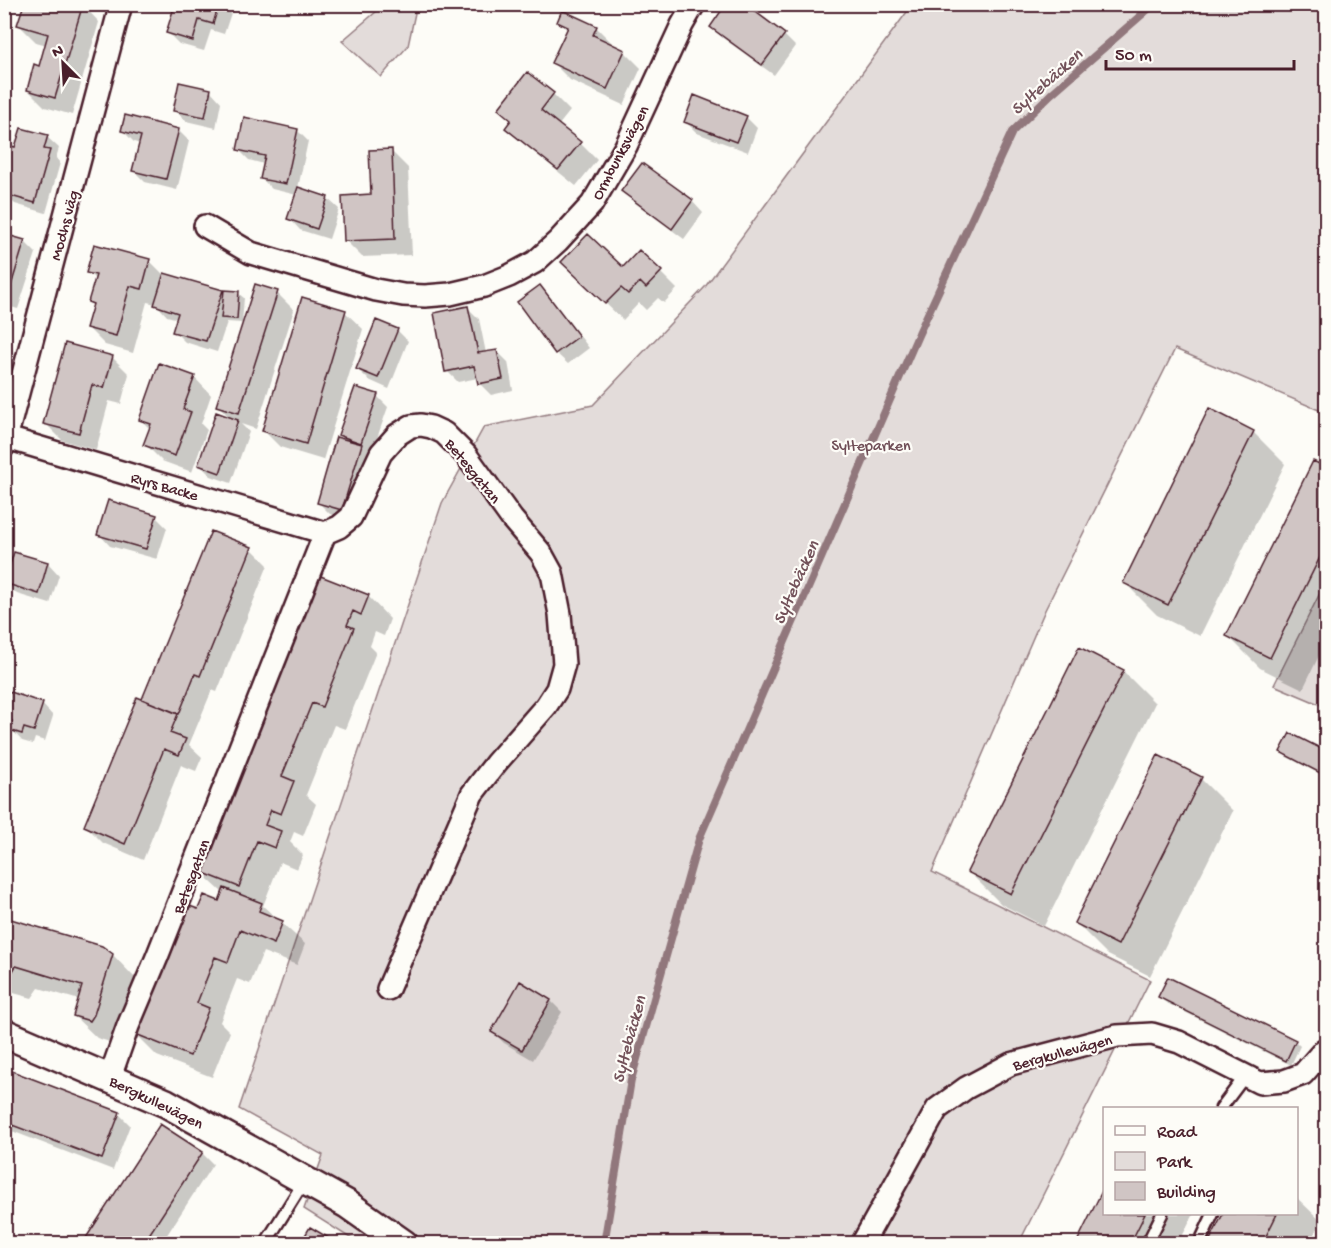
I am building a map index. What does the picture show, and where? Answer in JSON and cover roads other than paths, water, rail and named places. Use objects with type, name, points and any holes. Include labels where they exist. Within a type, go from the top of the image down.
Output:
[{"type":"street","name":"Modhs väg","points":[[5,440],[121,4]]},
{"type":"street","name":"Ormbunksvägen","points":[[205,225],[250,253],[356,285],[403,295],[450,294],[484,286],[508,276],[535,262],[592,204],[626,146],[694,4]]},
{"type":"street","name":"Betesgatan","points":[[110,1077],[128,1026],[158,957],[324,533],[339,527],[351,518],[381,453],[397,435],[411,426],[421,425],[444,433],[466,455],[512,519],[541,553],[552,573],[560,614],[564,664],[557,689],[546,706],[472,794],[388,989]]},
{"type":"street","name":"Ryrs Backe","points":[[5,440],[324,533]]},
{"type":"street","name":"Bergkullevägen","points":[[4,1033],[166,1103],[347,1204],[404,1244]]},
{"type":"street","name":"Bergkullevägen","points":[[862,1244],[937,1109],[966,1088],[1011,1064],[1117,1036],[1152,1034],[1179,1042],[1260,1083],[1284,1081],[1303,1074],[1325,1048]]},
{"type":"lane","points":[[1222,1107],[1245,1076]]},
{"type":"lane","points":[[265,1244],[305,1180]]},
{"type":"lane","points":[[1147,1244],[1162,1215]]},
{"type":"lane","points":[[1199,1244],[1213,1215]]},
{"type":"waterway","name":"Syltebäcken","points":[[604,1244],[631,1080],[699,839],[919,333],[1012,132],[1051,94],[1154,4]]},
{"type":"park label","name":"Sylteparken","points":[[871,444]]}]
